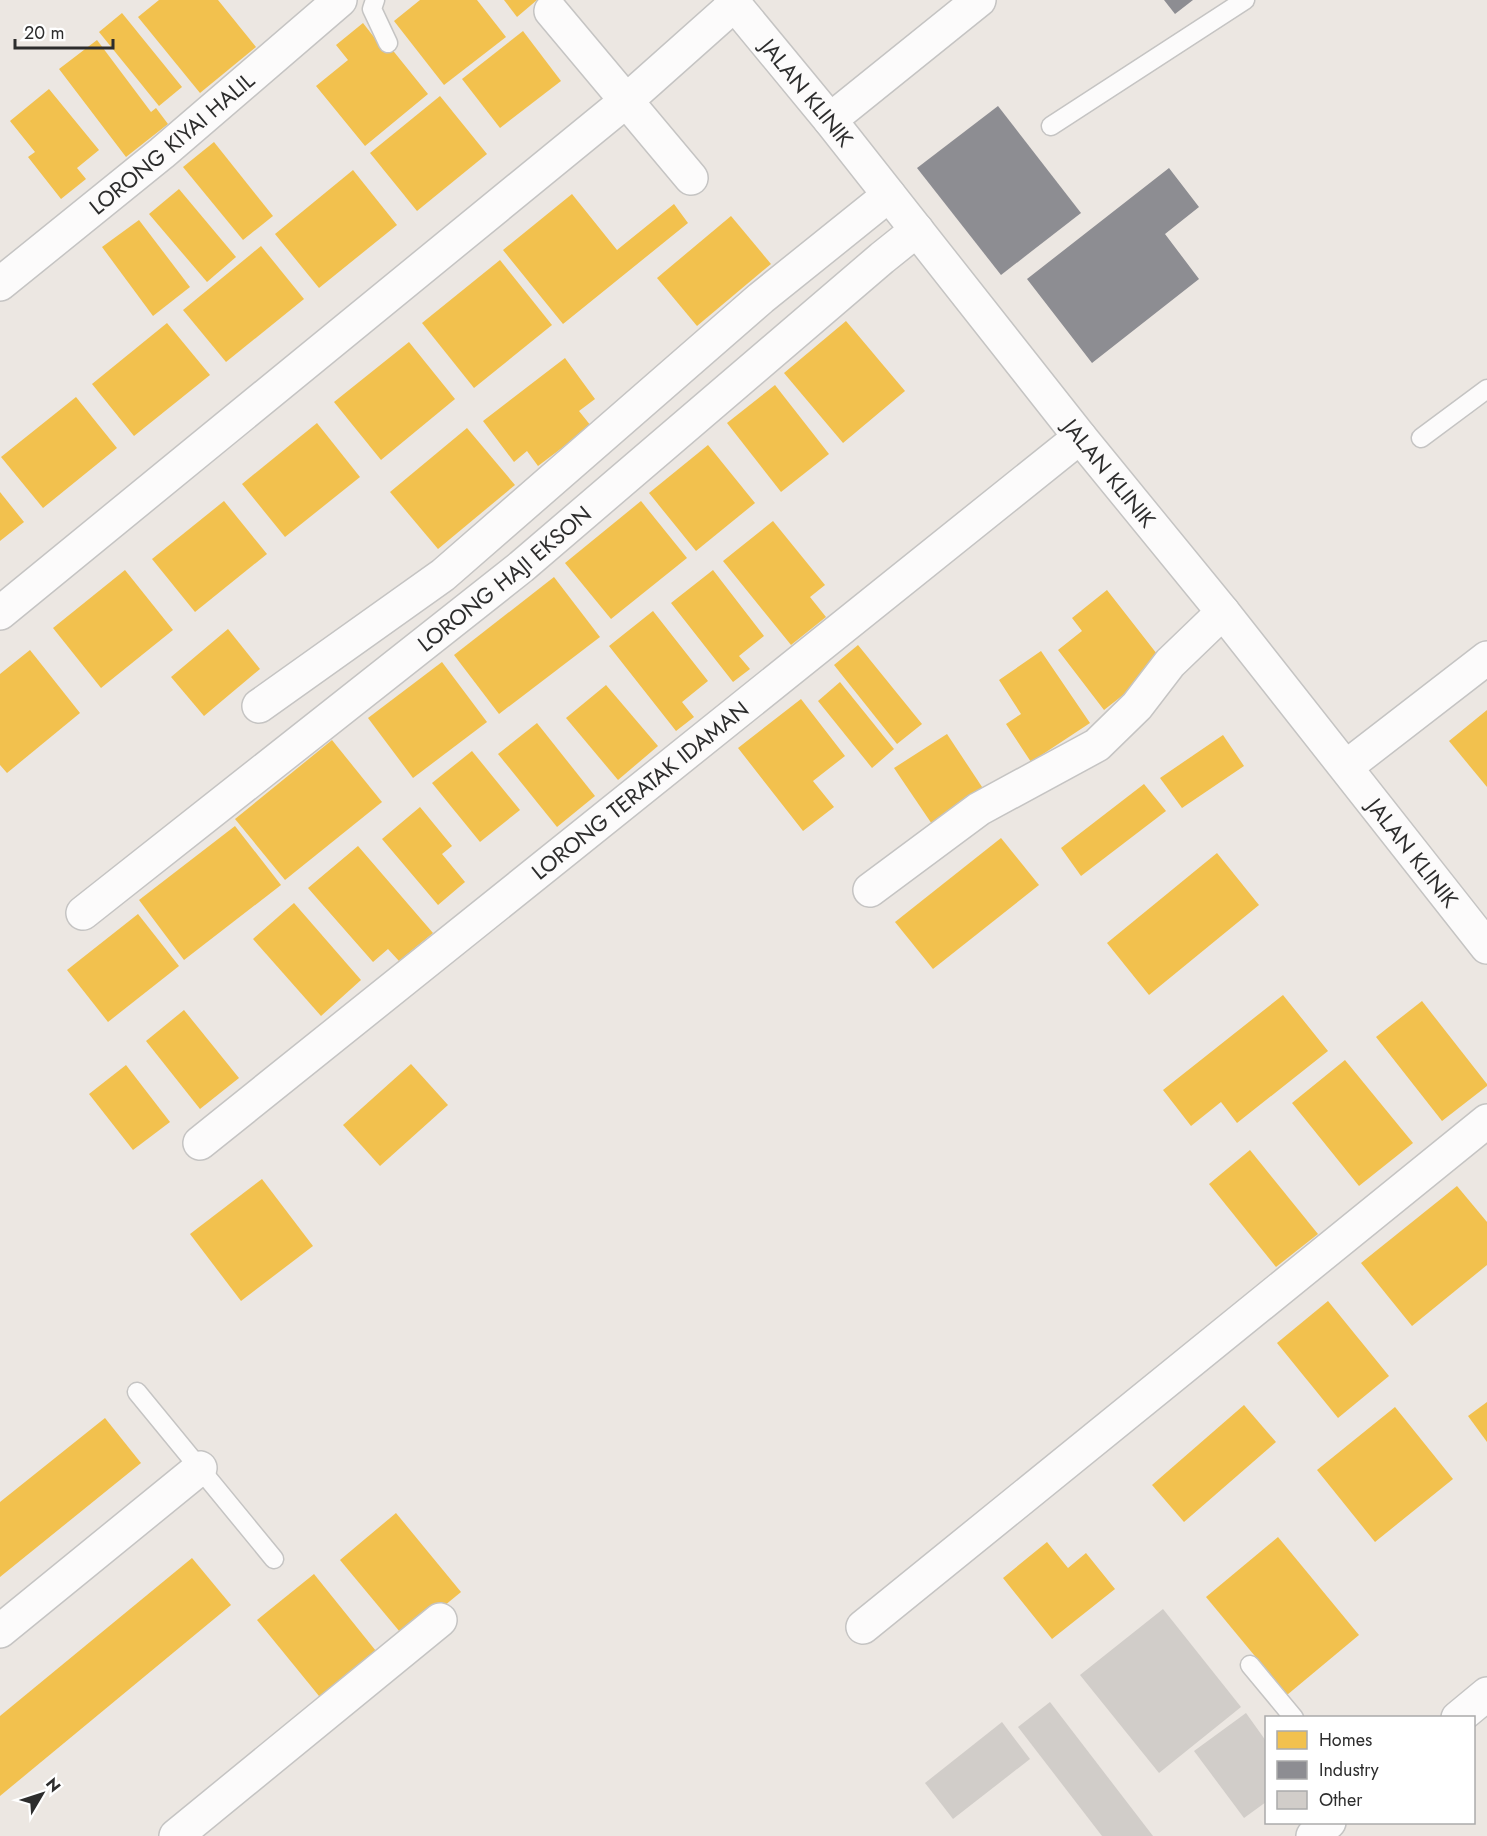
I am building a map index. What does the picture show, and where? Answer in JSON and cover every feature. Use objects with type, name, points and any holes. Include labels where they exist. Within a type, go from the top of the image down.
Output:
[{"type":"street","name":"LORONG KIYAI HALIL","points":[[0,284],[162,153],[340,0]]},
{"type":"street","points":[[830,120],[979,0]]},
{"type":"street","points":[[0,613],[626,101],[733,2]]},
{"type":"street","name":"JALAN KLINIK","points":[[733,2],[890,195],[1080,437],[1223,612],[1487,946]]},
{"type":"street","points":[[551,11],[691,178]]},
{"type":"street","points":[[260,706],[443,575],[761,298],[890,195]]},
{"type":"street","name":"LORONG HAJI EKSON","points":[[82,913],[520,567],[917,230]]},
{"type":"street","name":"LORONG TERATAK IDAMAN","points":[[200,1143],[1080,437]]},
{"type":"street","points":[[870,890],[979,809],[1097,745],[1137,706],[1170,663],[1223,612]]},
{"type":"street","points":[[1346,767],[1487,658]]},
{"type":"street","points":[[863,1626],[1487,1121]]},
{"type":"street","points":[[0,1631],[200,1468]]},
{"type":"street","points":[[176,1836],[440,1620]]},
{"type":"street","points":[[1460,1716],[1487,1694]]},
{"type":"street","points":[[1313,1836],[1327,1824]]},
{"type":"lane","points":[[375,0],[372,9],[388,43]]},
{"type":"lane","points":[[1051,126],[1245,0]]},
{"type":"lane","points":[[1421,438],[1487,389]]},
{"type":"lane","points":[[137,1392],[274,1559]]},
{"type":"lane","points":[[1250,1665],[1292,1716]]},
{"type":"building: Homes","points":[[159,0],[218,0],[256,47],[200,93],[138,17]]},
{"type":"building: Homes","points":[[420,0],[477,0],[506,37],[444,85],[394,21]]},
{"type":"building: Homes","points":[[504,0],[537,0],[517,17]]},
{"type":"building: Homes","points":[[122,13],[182,87],[159,106],[99,32]]},
{"type":"building: Homes","points":[[363,23],[377,41],[382,37],[428,94],[365,146],[316,86],[348,60],[336,45]]},
{"type":"building: Homes","points":[[523,31],[561,81],[500,128],[462,79]]},
{"type":"building: Homes","points":[[97,40],[151,112],[156,108],[168,124],[126,157],[59,69]]},
{"type":"building: Homes","points":[[49,89],[99,150],[77,168],[86,179],[61,199],[28,157],[35,152],[10,121]]},
{"type":"building: Homes","points":[[440,96],[487,154],[417,211],[370,153]]},
{"type":"building: Homes","points":[[214,142],[273,216],[243,240],[183,167]]},
{"type":"building: Homes","points":[[353,170],[397,225],[319,288],[275,234]]},
{"type":"building: Homes","points":[[179,189],[236,257],[207,282],[149,214]]},
{"type":"building: Homes","points":[[572,194],[617,250],[674,204],[688,223],[563,324],[503,250]]},
{"type":"building: Homes","points":[[731,216],[771,264],[697,326],[657,278]]},
{"type":"building: Homes","points":[[139,220],[190,287],[153,316],[102,247]]},
{"type":"building: Homes","points":[[261,246],[304,299],[226,362],[183,310]]},
{"type":"building: Homes","points":[[500,260],[552,325],[474,388],[422,323]]},
{"type":"building: Homes","points":[[846,321],[905,391],[843,443],[784,373]]},
{"type":"building: Homes","points":[[167,323],[210,375],[134,436],[92,384]]},
{"type":"building: Homes","points":[[409,342],[455,399],[381,460],[334,402]]},
{"type":"building: Homes","points":[[565,358],[595,399],[579,411],[591,426],[538,466],[527,451],[514,462],[483,421]]},
{"type":"building: Homes","points":[[775,385],[829,454],[781,492],[727,423]]},
{"type":"building: Homes","points":[[76,397],[117,448],[43,508],[1,457]]},
{"type":"building: Homes","points":[[317,423],[360,477],[285,537],[242,484]]},
{"type":"building: Homes","points":[[467,428],[515,485],[438,549],[390,492]]},
{"type":"building: Homes","points":[[708,445],[755,503],[696,551],[649,493]]},
{"type":"building: Homes","points":[[0,492],[24,522],[0,541]]},
{"type":"building: Homes","points":[[224,501],[267,554],[195,612],[152,559]]},
{"type":"building: Homes","points":[[641,501],[687,558],[611,619],[565,563]]},
{"type":"building: Homes","points":[[773,521],[825,585],[810,597],[826,617],[791,645],[723,561]]},
{"type":"building: Homes","points":[[125,570],[173,630],[101,688],[53,628]]},
{"type":"building: Homes","points":[[713,570],[764,636],[739,656],[750,669],[733,682],[671,603]]},
{"type":"building: Homes","points":[[554,577],[600,637],[499,714],[454,655]]},
{"type":"building: Homes","points":[[1107,590],[1164,663],[1104,710],[1058,650],[1082,631],[1072,618]]},
{"type":"building: Homes","points":[[653,611],[708,681],[682,702],[694,717],[676,731],[609,646]]},
{"type":"building: Homes","points":[[228,629],[260,669],[204,716],[171,677]]},
{"type":"building: Homes","points":[[858,645],[922,724],[897,744],[834,665]]},
{"type":"building: Homes","points":[[30,650],[80,713],[7,773],[0,765],[0,674]]},
{"type":"building: Homes","points":[[1041,651],[1090,723],[1031,762],[1006,724],[1021,714],[999,680]]},
{"type":"building: Homes","points":[[442,662],[487,722],[413,778],[368,718]]},
{"type":"building: Homes","points":[[840,682],[894,749],[872,768],[818,701]]},
{"type":"building: Homes","points":[[606,685],[658,746],[618,780],[566,718]]},
{"type":"building: Homes","points":[[801,699],[845,756],[813,781],[834,807],[803,831],[738,748]]},
{"type":"building: Homes","points":[[1487,710],[1487,787],[1449,741]]},
{"type":"building: Homes","points":[[537,723],[595,796],[557,827],[498,754]]},
{"type":"building: Homes","points":[[947,734],[988,796],[936,830],[894,768]]},
{"type":"building: Homes","points":[[1223,735],[1244,766],[1182,808],[1160,778]]},
{"type":"building: Homes","points":[[332,740],[382,802],[285,880],[235,819]]},
{"type":"building: Homes","points":[[472,751],[520,810],[480,842],[432,783]]},
{"type":"building: Homes","points":[[1144,784],[1166,811],[1081,876],[1061,848]]},
{"type":"building: Homes","points":[[420,807],[452,846],[442,854],[465,882],[438,905],[382,839]]},
{"type":"building: Homes","points":[[235,826],[281,885],[184,960],[139,900]]},
{"type":"building: Homes","points":[[1001,838],[1039,885],[933,969],[895,922]]},
{"type":"building: Homes","points":[[358,846],[433,933],[399,961],[388,949],[373,962],[308,888]]},
{"type":"building: Homes","points":[[1217,853],[1259,905],[1149,995],[1107,943]]},
{"type":"building: Homes","points":[[294,903],[361,980],[321,1016],[253,939]]},
{"type":"building: Homes","points":[[138,914],[179,966],[108,1022],[67,970]]},
{"type":"building: Homes","points":[[1283,995],[1328,1051],[1237,1123],[1221,1102],[1191,1126],[1163,1090]]},
{"type":"building: Homes","points":[[1422,1001],[1487,1084],[1442,1121],[1376,1037]]},
{"type":"building: Homes","points":[[184,1010],[239,1078],[200,1109],[146,1041]]},
{"type":"building: Homes","points":[[1345,1060],[1413,1143],[1359,1186],[1292,1103]]},
{"type":"building: Homes","points":[[411,1064],[448,1105],[380,1166],[343,1125]]},
{"type":"building: Homes","points":[[126,1065],[170,1122],[133,1150],[89,1094]]},
{"type":"building: Homes","points":[[1250,1150],[1318,1234],[1276,1267],[1209,1184]]},
{"type":"building: Homes","points":[[262,1179],[313,1246],[241,1301],[190,1234]]},
{"type":"building: Homes","points":[[1457,1186],[1487,1222],[1487,1265],[1412,1326],[1361,1263]]},
{"type":"building: Homes","points":[[1328,1301],[1389,1376],[1338,1418],[1277,1343]]},
{"type":"building: Homes","points":[[1487,1402],[1487,1442],[1468,1416]]},
{"type":"building: Homes","points":[[1244,1405],[1276,1442],[1184,1522],[1152,1485]]},
{"type":"building: Homes","points":[[1395,1407],[1453,1479],[1375,1542],[1317,1470]]},
{"type":"building: Homes","points":[[105,1418],[141,1463],[0,1577],[0,1502]]},
{"type":"building: Homes","points":[[396,1513],[461,1592],[405,1638],[340,1560]]},
{"type":"building: Homes","points":[[1278,1537],[1359,1635],[1287,1695],[1206,1597]]},
{"type":"building: Homes","points":[[1047,1542],[1068,1568],[1086,1553],[1115,1589],[1052,1639],[1003,1578]]},
{"type":"building: Homes","points":[[192,1558],[231,1605],[0,1796],[0,1716]]},
{"type":"building: Homes","points":[[314,1574],[384,1661],[328,1707],[257,1620]]},
{"type":"building: Industry","points":[[1164,0],[1193,0],[1175,14]]},
{"type":"building: Industry","points":[[998,106],[1081,213],[1001,275],[917,168]]},
{"type":"building: Industry","points":[[1169,168],[1199,207],[1165,234],[1199,279],[1092,363],[1027,279]]},
{"type":"building: Other","points":[[1163,1609],[1241,1707],[1159,1773],[1080,1675]]},
{"type":"building: Other","points":[[1050,1702],[1153,1836],[1102,1836],[1018,1727]]},
{"type":"building: Other","points":[[1246,1713],[1265,1740],[1265,1803],[1244,1818],[1194,1751]]},
{"type":"building: Other","points":[[1002,1722],[1030,1759],[953,1819],[925,1783]]}]
